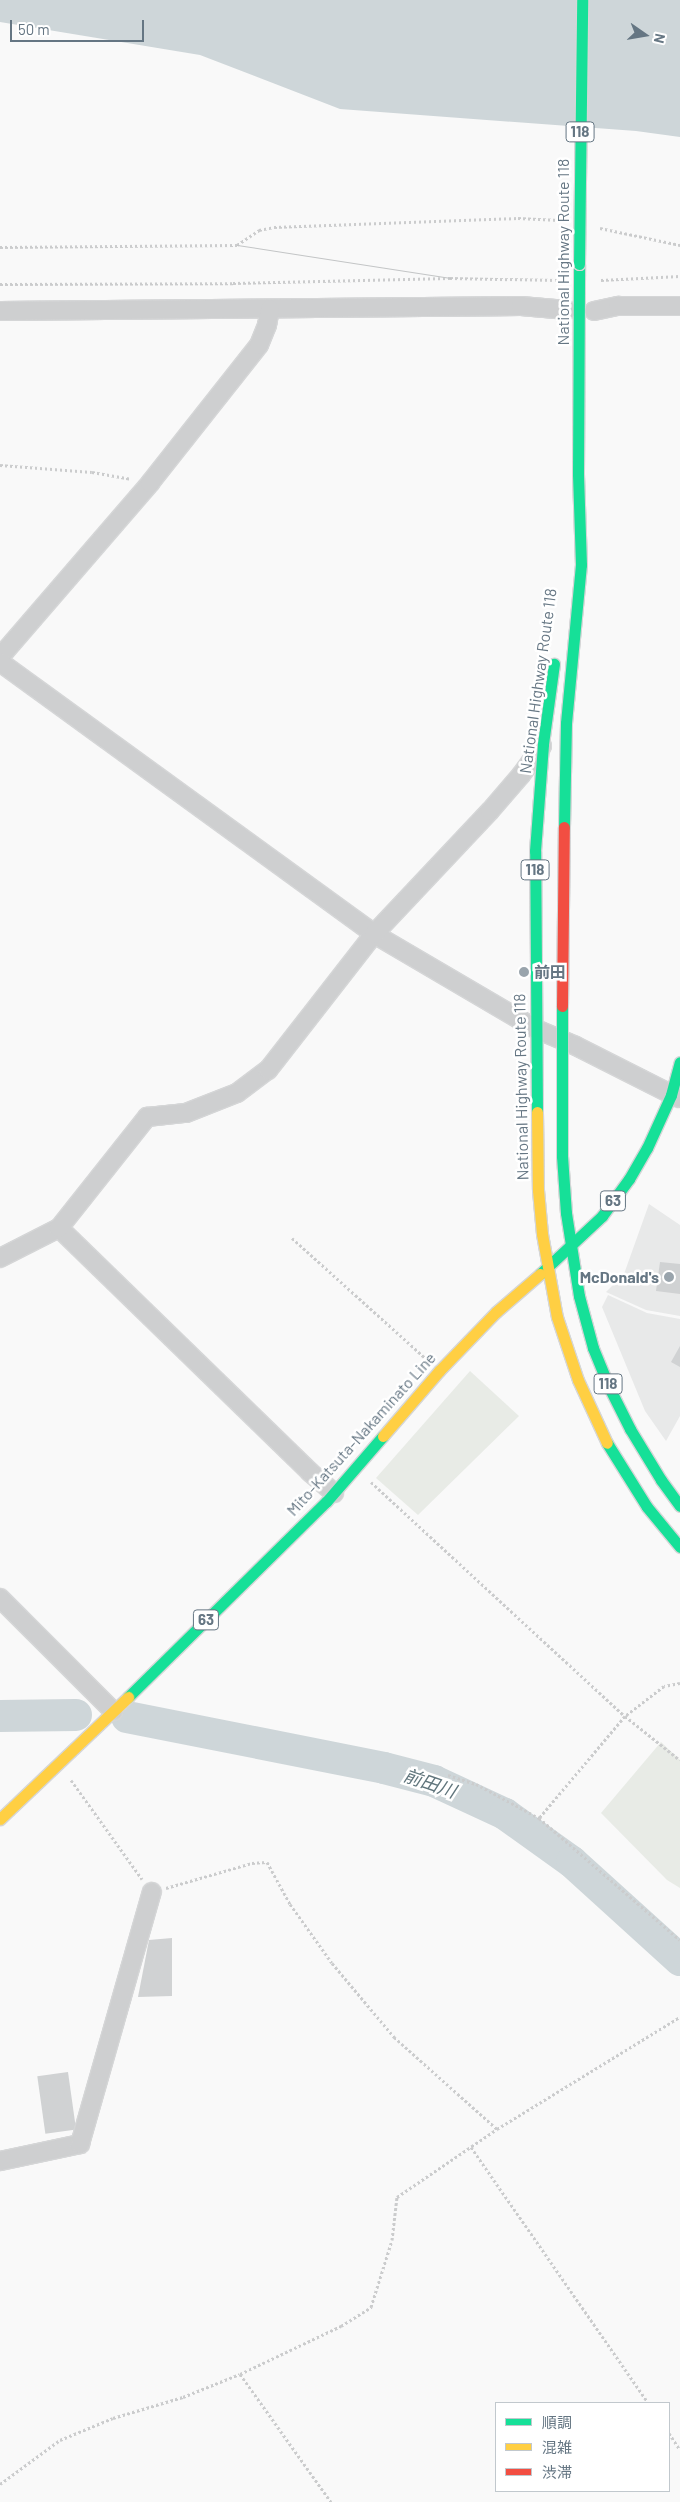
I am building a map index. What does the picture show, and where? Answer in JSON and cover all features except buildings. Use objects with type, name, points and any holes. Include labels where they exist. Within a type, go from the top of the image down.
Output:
[{"type":"main road","name":"National Highway Route 118","points":[[582,0],[578,474],[581,565],[566,723],[562,1040],[563,1170],[569,1248],[579,1296],[591,1339],[609,1387],[656,1472],[680,1506]]},
{"type":"main road","name":"National Highway Route 118","points":[[568,578],[578,474]]},
{"type":"main road","name":"National Highway Route 118","points":[[555,655],[543,744],[535,851],[538,1190],[547,1267],[562,1336],[578,1380],[603,1436],[624,1473],[647,1507],[680,1547]]},
{"type":"main road","name":"Mito-Katsuta-Nakaminato Line","points":[[0,1819],[114,1711],[334,1493],[439,1371],[496,1312],[569,1248],[602,1216],[629,1179],[675,1097],[680,1062]]},
{"type":"street","points":[[0,311],[521,306],[580,312],[618,306],[680,306]]},
{"type":"street","points":[[0,657],[150,483],[260,345],[267,326],[270,309]]},
{"type":"street","points":[[0,662],[374,934],[536,1029],[562,1040],[675,1097]]},
{"type":"street","points":[[0,1258],[59,1228],[146,1117],[186,1112],[237,1093],[268,1070],[374,934],[490,811],[521,775],[543,744],[566,723]]},
{"type":"street","points":[[59,1228],[310,1472],[334,1493]]},
{"type":"street","points":[[0,1598],[114,1711]]},
{"type":"street","points":[[0,2161],[80,2144],[152,1892]]},
{"type":"path","points":[[0,246],[237,245],[259,230],[274,227],[518,218],[565,220]]},
{"type":"path","points":[[594,226],[680,245]]},
{"type":"path","points":[[0,284],[233,283],[450,278],[529,278],[579,282],[680,276]]},
{"type":"path","points":[[0,465],[92,472],[150,483]]},
{"type":"path","points":[[292,1238],[439,1371]]},
{"type":"path","points":[[356,1468],[625,1716],[680,1760]]},
{"type":"path","points":[[540,1818],[625,1716],[664,1686],[680,1682]]},
{"type":"path","points":[[58,1762],[152,1892],[252,1863],[267,1862],[290,1904],[332,1963],[394,2037],[496,2129]]},
{"type":"path","points":[[448,1776],[476,1784],[540,1818],[680,1940]]},
{"type":"path","points":[[0,2484],[60,2440],[112,2418],[183,2397],[240,2374],[341,2326],[371,2307],[392,2240],[397,2197],[471,2148],[496,2129],[680,2017]]},
{"type":"path","points":[[471,2148],[647,2402]]},
{"type":"path","points":[[240,2374],[331,2502]]},
{"type":"path","points":[[670,2435],[680,2450]]},
{"type":"shaded area","points":[[0,0],[680,0],[680,137],[636,131],[340,109],[200,55],[0,22]]},
{"type":"shaded area","points":[[649,1204],[680,1225],[680,1316],[646,1310],[606,1292],[624,1274]]},
{"type":"shaded area","points":[[608,1295],[647,1313],[680,1319],[680,1416],[666,1441],[645,1411],[602,1307]]},
{"type":"shaded area","points":[[470,1371],[519,1416],[418,1515],[376,1478]]},
{"type":"shaded area","points":[[661,1742],[680,1760],[680,1888],[667,1880],[601,1813]]},
{"type":"waterway","points":[[0,1716],[76,1715]]},
{"type":"waterway","name":"前田川","points":[[127,1717],[384,1768],[434,1781],[505,1814],[572,1862],[680,1960]]},
{"type":"tram line","points":[[237,245],[450,278]]},
{"type":"traffic: fast","points":[[579,264],[582,0]]},
{"type":"traffic: fast","points":[[564,827],[566,723],[581,565],[578,474],[579,264]]},
{"type":"traffic: fast","points":[[537,1112],[535,851],[543,744],[554,664]]},
{"type":"traffic: fast","points":[[562,1006],[562,1156],[566,1213],[579,1296],[593,1348],[609,1387],[630,1429],[661,1480],[680,1506]]},
{"type":"traffic: fast","points":[[540,1274],[602,1216],[629,1179],[647,1148],[671,1095],[680,1062]]},
{"type":"traffic: fast","points":[[128,1697],[326,1502],[383,1436]]},
{"type":"traffic: fast","points":[[607,1443],[647,1507],[680,1547]]},
{"type":"traffic: slow","points":[[537,1112],[538,1190],[542,1234],[557,1317],[578,1380],[607,1443]]},
{"type":"traffic: slow","points":[[383,1436],[439,1371],[496,1312],[540,1274]]},
{"type":"traffic: slow","points":[[0,1819],[128,1697]]},
{"type":"traffic: jam","points":[[562,1006],[564,827]]},
{"type":"place","name":"前田","points":[[524,972]]},
{"type":"place","name":"McDonald's","points":[[669,1277]]}]
